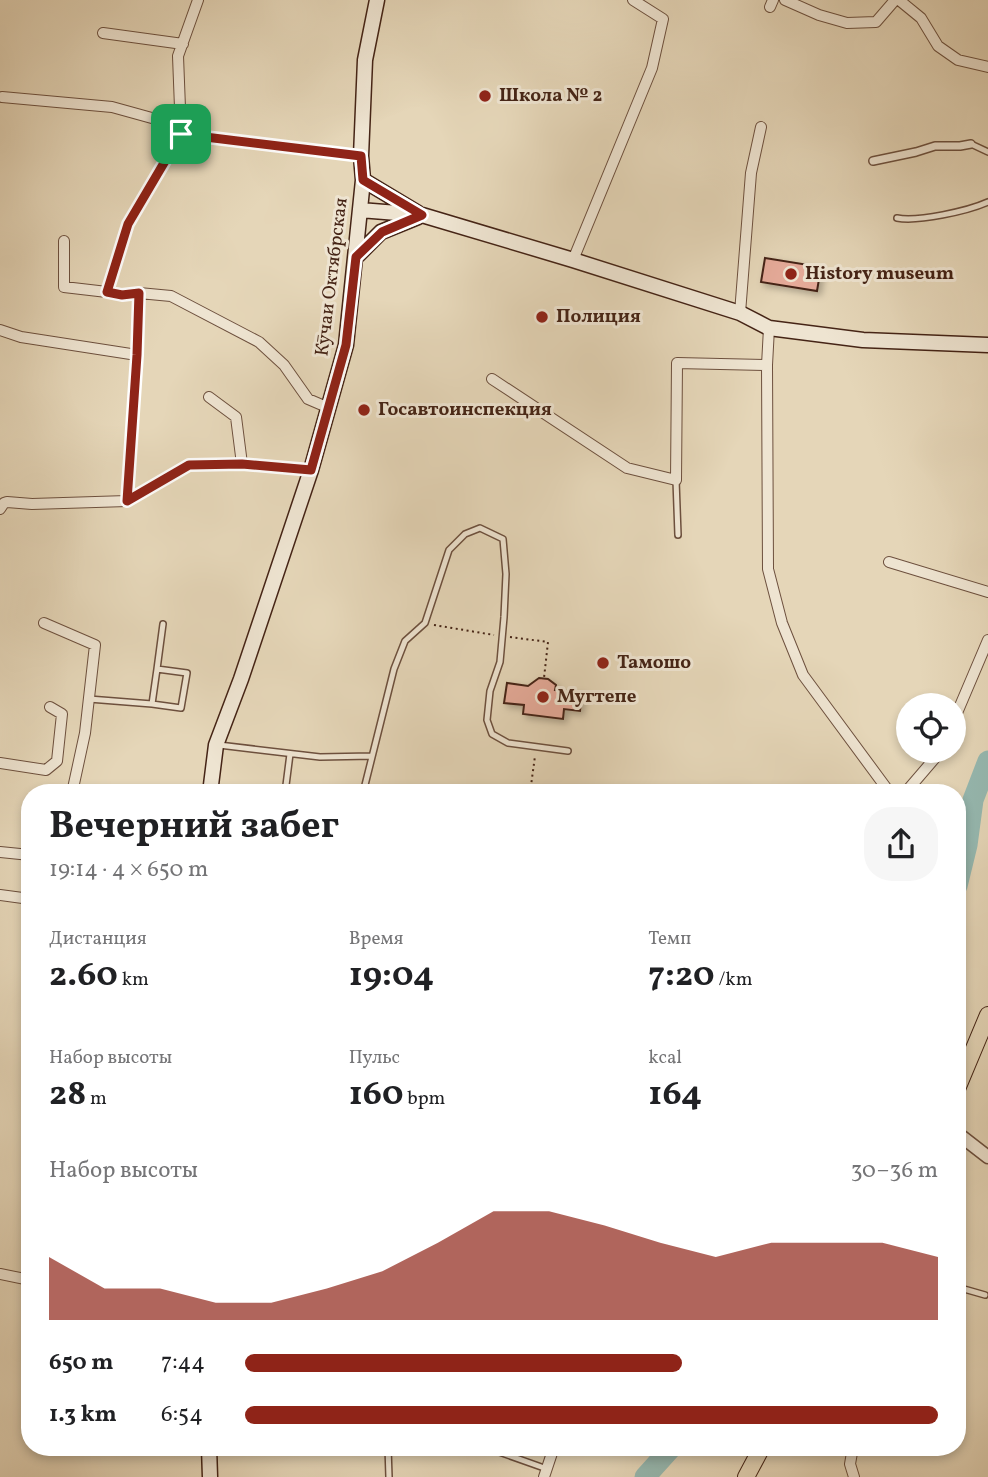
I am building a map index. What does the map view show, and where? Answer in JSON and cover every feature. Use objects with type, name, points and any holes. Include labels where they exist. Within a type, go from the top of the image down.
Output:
[{"type":"main road","name":"Кӯчаи Октябрская","points":[[211,784],[216,745],[311,470],[346,345],[363,180],[361,156],[366,60],[377,0]]},
{"type":"main road","points":[[363,180],[422,215]]},
{"type":"main road","points":[[360,210],[422,215],[740,313],[769,328],[863,340],[988,345]]},
{"type":"main road","points":[[356,257],[382,232],[422,215]]},
{"type":"main road","points":[[966,1068],[987,1021]]},
{"type":"main road","points":[[209,1456],[210,1477]]},
{"type":"main road","points":[[746,1477],[757,1456]]},
{"type":"street","points":[[107,292],[128,224],[181,134],[178,56],[198,0]]},
{"type":"street","points":[[573,260],[652,68],[663,19],[633,0]]},
{"type":"street","points":[[785,0],[818,15],[847,23],[876,22],[897,0],[921,18],[938,46],[958,60],[988,67]]},
{"type":"street","points":[[103,33],[183,44]]},
{"type":"street","points":[[2,97],[112,107],[159,120],[181,134],[361,156]]},
{"type":"street","points":[[740,313],[751,173],[761,127]]},
{"type":"street","points":[[873,160],[935,146],[971,145]]},
{"type":"street","points":[[64,242],[64,287],[122,295],[139,293],[171,296],[259,342],[284,365],[308,399],[330,408]]},
{"type":"street","points":[[127,501],[139,293]]},
{"type":"street","points":[[769,328],[768,569],[782,623],[803,674],[883,784]]},
{"type":"street","points":[[0,330],[22,337],[137,355]]},
{"type":"street","points":[[492,379],[627,468],[676,480],[677,363],[767,365]]},
{"type":"street","points":[[209,397],[236,418],[242,464]]},
{"type":"street","points":[[0,509],[8,502],[32,504],[127,501],[189,465],[242,464],[311,470]]},
{"type":"street","points":[[888,562],[988,592]]},
{"type":"street","points":[[44,623],[95,645],[85,733],[74,784]]},
{"type":"street","points":[[965,693],[988,640]]},
{"type":"street","points":[[0,763],[46,770],[57,761],[62,714],[50,707]]},
{"type":"street","points":[[913,784],[931,763]]},
{"type":"street","points":[[0,852],[21,854]]},
{"type":"street","points":[[0,895],[21,898]]},
{"type":"street","points":[[966,1140],[988,1157]]},
{"type":"street","points":[[0,1274],[21,1278]]},
{"type":"street","points":[[545,1473],[551,1456]]},
{"type":"street","points":[[851,1456],[850,1464],[855,1477]]},
{"type":"lane","points":[[971,145],[988,152]]},
{"type":"lane","points":[[897,218],[936,216],[988,202]]},
{"type":"lane","points":[[676,480],[678,536]]},
{"type":"lane","points":[[365,784],[394,669],[405,641],[425,623],[449,550],[465,534],[480,528],[503,538],[506,574],[500,662],[490,691],[487,720],[492,734],[508,743],[568,751]]},
{"type":"lane","points":[[152,704],[163,624]]},
{"type":"lane","points":[[89,699],[181,708],[187,673],[157,669]]},
{"type":"lane","points":[[216,745],[320,757],[372,756]]},
{"type":"lane","points":[[286,784],[290,754]]},
{"type":"lane","points":[[966,1290],[985,1295]]},
{"type":"lane","points":[[388,1456],[389,1477]]},
{"type":"lane","points":[[506,1456],[545,1473]]},
{"type":"path","points":[[425,623],[548,642],[544,678]]},
{"type":"path","points":[[531,784],[537,747]]},
{"type":"building","name":"History museum","points":[[765,258],[821,267],[817,291],[761,282]]},
{"type":"building","name":"Мугтепе","points":[[539,678],[548,679],[556,685],[555,690],[582,692],[580,711],[564,709],[563,719],[523,714],[524,705],[504,703],[507,683],[528,686]]},
{"type":"waterway","points":[[966,849],[973,800],[988,761]]},
{"type":"waterway","points":[[645,1477],[664,1456]]},
{"type":"place","name":"Школа № 2","points":[[485,96]]},
{"type":"place","name":"History museum","points":[[791,274]]},
{"type":"place","name":"Полиция","points":[[542,317]]},
{"type":"place","name":"Госавтоинспекция","points":[[364,410]]},
{"type":"place","name":"Тамошо","points":[[603,663]]},
{"type":"place","name":"Мугтепе","points":[[543,697]]},
{"type":"route","points":[[181,134],[361,156],[363,180],[422,215],[382,232],[356,257],[346,345],[311,470],[242,464],[189,465],[127,501],[139,293],[122,295],[107,292],[128,224],[181,134]]}]
